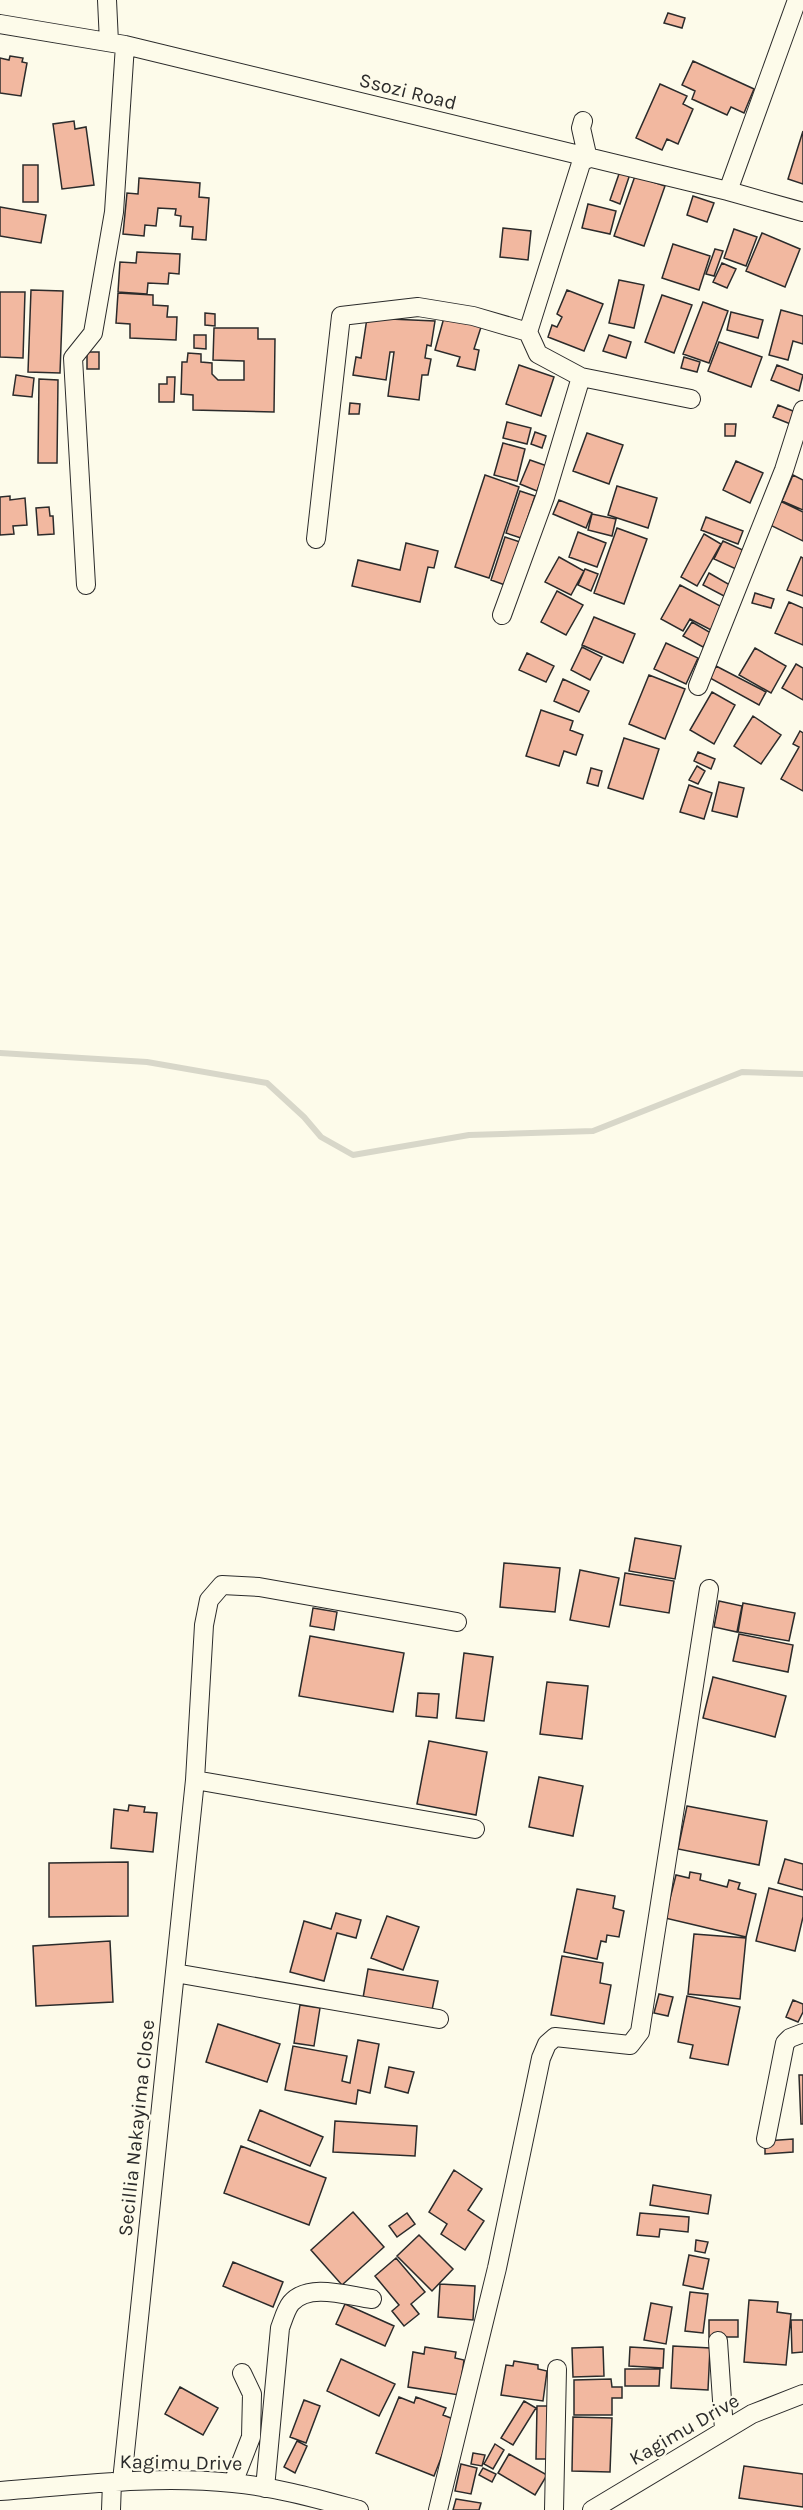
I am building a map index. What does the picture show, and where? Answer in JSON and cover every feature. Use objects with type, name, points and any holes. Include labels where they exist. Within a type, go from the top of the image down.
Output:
[{"type":"street","points":[[86,585],[73,358],[93,333],[112,223],[117,44],[107,0]]},
{"type":"street","points":[[728,191],[797,0]]},
{"type":"street","name":"Ssozi Road","points":[[0,24],[117,44],[728,191],[803,212]]},
{"type":"street","points":[[583,121],[581,128],[586,158],[528,332],[538,354],[581,377],[692,399]]},
{"type":"street","points":[[316,539],[341,316],[418,307],[473,316],[528,332]]},
{"type":"street","points":[[502,615],[545,497],[581,377]]},
{"type":"street","points":[[698,686],[784,471],[803,410]]},
{"type":"street","name":"Secillia Nakayima Close","points":[[111,2510],[117,2482],[175,1973],[195,1780],[204,1625],[209,1600],[222,1585],[259,1587],[457,1622]]},
{"type":"street","points":[[438,2510],[497,2268],[541,2058],[547,2044],[555,2037],[630,2045],[640,2032],[710,1589]]},
{"type":"street","points":[[195,1780],[475,1829]]},
{"type":"street","points":[[175,1973],[439,2019]]},
{"type":"street","points":[[766,2139],[785,2043],[790,2038],[803,2033]]},
{"type":"street","points":[[265,2488],[280,2328],[290,2304],[301,2294],[313,2292],[372,2299]]},
{"type":"street","points":[[718,2341],[724,2430]]},
{"type":"street","points":[[554,2510],[557,2369]]},
{"type":"street","points":[[233,2483],[251,2437],[252,2394],[242,2373]]},
{"type":"street","name":"Kagimu Drive","points":[[592,2510],[752,2414],[803,2394]]},
{"type":"street","name":"Kagimu Drive","points":[[0,2491],[159,2480],[233,2483],[265,2488],[359,2510]]},
{"type":"building","points":[[668,13],[685,18],[682,28],[664,23]]},
{"type":"building","points":[[10,56],[23,58],[22,62],[27,63],[21,96],[0,93],[0,58],[9,60]]},
{"type":"building","points":[[693,61],[754,89],[744,113],[731,107],[727,115],[692,99],[695,91],[682,85]]},
{"type":"building","points":[[660,84],[687,96],[683,104],[693,109],[678,144],[667,139],[662,150],[636,138]]},
{"type":"building","points":[[74,121],[75,129],[86,127],[94,185],[62,189],[53,124]]},
{"type":"building","points":[[803,131],[803,184],[788,179]]},
{"type":"building","points":[[23,165],[38,165],[38,202],[23,202]]},
{"type":"building","points":[[620,171],[630,174],[620,204],[610,200]]},
{"type":"building","points":[[635,176],[665,186],[644,246],[614,236]]},
{"type":"building","points":[[139,178],[200,183],[199,197],[209,198],[206,240],[192,239],[193,227],[180,226],[181,216],[175,215],[176,209],[158,208],[156,226],[145,225],[144,236],[123,234],[127,193],[138,194]]},
{"type":"building","points":[[693,196],[714,203],[707,222],[687,215]]},
{"type":"building","points":[[588,204],[616,211],[610,234],[582,228]]},
{"type":"building","points":[[0,207],[46,215],[41,243],[0,236]]},
{"type":"building","points":[[503,228],[531,231],[528,260],[500,257]]},
{"type":"building","points":[[734,229],[757,237],[746,266],[724,258]]},
{"type":"building","points":[[762,233],[800,249],[785,287],[746,271]]},
{"type":"building","points":[[673,244],[710,256],[699,290],[662,278]]},
{"type":"building","points":[[715,249],[723,251],[714,276],[706,274]]},
{"type":"building","points":[[137,252],[180,254],[179,274],[169,273],[168,284],[148,283],[147,294],[118,292],[120,262],[136,263]]},
{"type":"building","points":[[722,263],[736,269],[727,288],[713,282]]},
{"type":"building","points":[[619,280],[644,285],[634,328],[609,323]]},
{"type":"building","points":[[31,290],[63,291],[60,373],[28,372]]},
{"type":"building","points":[[567,290],[603,304],[584,351],[548,337],[552,325],[557,327],[562,317],[557,314]]},
{"type":"building","points":[[0,292],[25,292],[23,358],[0,357]]},
{"type":"building","points":[[118,293],[153,295],[153,305],[168,306],[167,317],[177,317],[176,340],[130,338],[130,324],[116,323]]},
{"type":"building","points":[[662,295],[692,305],[674,353],[645,342]]},
{"type":"building","points":[[703,302],[728,311],[709,363],[683,354]]},
{"type":"building","points":[[781,310],[803,316],[803,344],[793,341],[788,360],[769,355]]},
{"type":"building","points":[[731,312],[763,320],[758,338],[727,330]]},
{"type":"building","points":[[205,313],[215,314],[215,326],[205,325]]},
{"type":"building","points":[[445,314],[482,324],[474,349],[479,350],[475,370],[457,366],[460,357],[435,350]]},
{"type":"building","points":[[367,318],[435,321],[431,346],[427,345],[425,358],[431,359],[428,375],[422,375],[419,400],[388,396],[394,352],[390,352],[386,380],[353,375],[356,357],[361,358]]},
{"type":"building","points":[[214,328],[258,328],[258,339],[275,339],[274,412],[193,410],[193,395],[181,394],[182,362],[187,362],[188,353],[201,354],[201,362],[212,363],[212,374],[218,380],[244,380],[244,361],[213,360]]},
{"type":"building","points":[[194,335],[206,335],[206,349],[194,348]]},
{"type":"building","points":[[609,335],[631,342],[626,358],[603,351]]},
{"type":"building","points":[[719,342],[762,357],[751,387],[708,371]]},
{"type":"building","points":[[87,352],[99,352],[99,369],[87,369]]},
{"type":"building","points":[[684,357],[700,362],[697,372],[681,368]]},
{"type":"building","points":[[519,365],[554,377],[541,416],[506,404]]},
{"type":"building","points":[[777,365],[803,375],[799,391],[771,380]]},
{"type":"building","points":[[16,375],[34,378],[32,397],[13,395]]},
{"type":"building","points":[[167,377],[175,377],[174,402],[159,402],[159,384],[167,384]]},
{"type":"building","points":[[39,379],[58,380],[57,463],[38,463]]},
{"type":"building","points":[[350,403],[360,404],[359,414],[349,414]]},
{"type":"building","points":[[778,405],[798,413],[793,425],[773,417]]},
{"type":"building","points":[[507,422],[531,428],[527,444],[503,438]]},
{"type":"building","points":[[725,424],[736,424],[735,436],[725,436]]},
{"type":"building","points":[[535,432],[546,436],[542,448],[531,444]]},
{"type":"building","points":[[587,433],[623,445],[609,484],[573,471]]},
{"type":"building","points":[[503,443],[525,449],[517,481],[494,475]]},
{"type":"building","points":[[530,460],[547,466],[537,491],[520,484]]},
{"type":"building","points":[[736,461],[763,473],[750,503],[723,490]]},
{"type":"building","points":[[485,475],[519,487],[489,578],[455,567]]},
{"type":"building","points":[[793,475],[803,480],[803,510],[782,501]]},
{"type":"building","points":[[617,486],[657,498],[648,528],[608,515]]},
{"type":"building","points":[[520,491],[535,496],[521,538],[506,533]]},
{"type":"building","points":[[10,496],[10,500],[25,498],[27,525],[13,526],[14,534],[0,535],[0,497]]},
{"type":"building","points":[[559,500],[592,513],[586,528],[553,514]]},
{"type":"building","points":[[780,501],[803,512],[803,541],[768,524]]},
{"type":"building","points":[[49,507],[50,516],[53,516],[54,534],[38,535],[36,508]]},
{"type":"building","points":[[592,514],[616,519],[612,536],[588,530]]},
{"type":"building","points":[[706,517],[743,531],[738,544],[701,530]]},
{"type":"building","points":[[617,528],[647,539],[624,604],[594,593]]},
{"type":"building","points":[[578,532],[606,543],[597,567],[569,557]]},
{"type":"building","points":[[704,534],[721,544],[697,586],[681,577]]},
{"type":"building","points":[[505,537],[520,542],[505,585],[491,580]]},
{"type":"building","points":[[723,541],[745,551],[736,569],[714,559]]},
{"type":"building","points":[[406,543],[438,551],[434,568],[428,567],[420,602],[352,586],[358,560],[400,570]]},
{"type":"building","points":[[559,557],[584,571],[571,595],[545,582]]},
{"type":"building","points":[[801,557],[803,558],[803,596],[787,590]]},
{"type":"building","points":[[585,569],[598,574],[591,591],[578,585]]},
{"type":"building","points":[[709,573],[730,585],[724,596],[703,585]]},
{"type":"building","points":[[680,585],[724,608],[713,631],[690,619],[683,631],[661,619]]},
{"type":"building","points":[[557,591],[583,605],[566,635],[541,622]]},
{"type":"building","points":[[755,593],[774,599],[771,608],[752,603]]},
{"type":"building","points":[[789,602],[803,608],[803,645],[775,633]]},
{"type":"building","points":[[594,617],[635,634],[623,663],[582,645]]},
{"type":"building","points":[[692,622],[711,633],[703,647],[683,636]]},
{"type":"building","points":[[666,643],[698,658],[686,684],[654,669]]},
{"type":"building","points":[[582,647],[602,657],[590,680],[571,670]]},
{"type":"building","points":[[755,648],[786,666],[771,693],[739,675]]},
{"type":"building","points":[[527,653],[554,666],[546,682],[519,670]]},
{"type":"building","points":[[796,664],[803,668],[803,700],[782,688]]},
{"type":"building","points":[[716,666],[766,692],[759,705],[710,678]]},
{"type":"building","points":[[649,675],[685,689],[665,739],[629,724]]},
{"type":"building","points":[[563,679],[589,691],[579,712],[554,701]]},
{"type":"building","points":[[712,692],[735,705],[714,744],[690,730]]},
{"type":"building","points":[[541,710],[573,721],[570,730],[583,735],[576,755],[564,751],[559,766],[526,756]]},
{"type":"building","points":[[753,716],[781,735],[761,764],[734,746]]},
{"type":"building","points":[[800,731],[803,733],[803,791],[781,779],[799,747],[793,744]]},
{"type":"building","points":[[624,738],[659,749],[643,799],[608,788]]},
{"type":"building","points":[[698,752],[715,759],[711,769],[694,761]]},
{"type":"building","points":[[697,766],[705,771],[698,784],[689,780]]},
{"type":"building","points":[[591,768],[602,771],[598,786],[587,783]]},
{"type":"building","points":[[719,782],[744,788],[737,817],[712,811]]},
{"type":"building","points":[[689,785],[712,793],[704,819],[680,812]]},
{"type":"building","points":[[635,1538],[681,1546],[675,1579],[629,1571]]},
{"type":"building","points":[[504,1563],[560,1568],[555,1612],[500,1607]]},
{"type":"building","points":[[580,1570],[619,1578],[609,1627],[570,1620]]},
{"type":"building","points":[[625,1573],[674,1581],[669,1613],[620,1605]]},
{"type":"building","points":[[719,1601],[742,1606],[737,1632],[714,1627]]},
{"type":"building","points":[[743,1603],[795,1613],[789,1641],[738,1632]]},
{"type":"building","points":[[313,1608],[337,1612],[334,1630],[310,1626]]},
{"type":"building","points":[[739,1634],[793,1645],[788,1672],[733,1661]]},
{"type":"building","points":[[310,1636],[404,1653],[393,1712],[299,1696]]},
{"type":"building","points":[[464,1653],[493,1657],[484,1721],[456,1718]]},
{"type":"building","points":[[713,1677],[786,1696],[775,1737],[703,1718]]},
{"type":"building","points":[[547,1682],[588,1686],[582,1739],[540,1734]]},
{"type":"building","points":[[418,1693],[439,1694],[437,1718],[416,1716]]},
{"type":"building","points":[[429,1741],[487,1752],[476,1815],[417,1804]]},
{"type":"building","points":[[539,1777],[583,1786],[573,1836],[529,1827]]},
{"type":"building","points":[[129,1805],[145,1807],[144,1812],[157,1813],[153,1852],[111,1848],[114,1809],[128,1811]]},
{"type":"building","points":[[687,1806],[767,1821],[759,1865],[678,1849]]},
{"type":"building","points":[[785,1859],[803,1864],[803,1890],[778,1883]]},
{"type":"building","points":[[128,1862],[128,1916],[49,1917],[49,1863]]},
{"type":"building","points":[[690,1872],[701,1874],[700,1880],[727,1887],[729,1880],[740,1883],[738,1889],[756,1894],[746,1937],[665,1918],[676,1875],[689,1878]]},
{"type":"building","points":[[769,1888],[803,1897],[803,1917],[795,1951],[756,1941]]},
{"type":"building","points":[[577,1889],[615,1896],[613,1908],[624,1911],[619,1937],[607,1935],[606,1942],[601,1941],[597,1959],[564,1952]]},
{"type":"building","points":[[336,1913],[361,1920],[356,1938],[337,1933],[324,1981],[290,1972],[304,1921],[331,1929]]},
{"type":"building","points":[[387,1916],[419,1927],[403,1970],[371,1958]]},
{"type":"building","points":[[694,1934],[746,1938],[740,1999],[688,1994]]},
{"type":"building","points":[[110,1941],[113,2002],[36,2006],[33,1946]]},
{"type":"building","points":[[562,1956],[603,1963],[600,1983],[611,1985],[604,2024],[551,2015]]},
{"type":"building","points":[[368,1969],[438,1981],[432,2010],[363,1998]]},
{"type":"building","points":[[659,1994],[673,1997],[668,2016],[654,2013]]},
{"type":"building","points":[[687,1996],[740,2007],[728,2065],[690,2058],[693,2045],[678,2042]]},
{"type":"building","points":[[793,2000],[803,2004],[803,2012],[798,2022],[786,2017]]},
{"type":"building","points":[[300,2005],[320,2008],[314,2046],[294,2043]]},
{"type":"building","points":[[218,2024],[280,2044],[267,2082],[206,2062]]},
{"type":"building","points":[[358,2040],[379,2044],[370,2093],[358,2090],[356,2104],[285,2090],[293,2046],[347,2056],[342,2081],[350,2083]]},
{"type":"building","points":[[389,2067],[414,2072],[408,2093],[385,2087]]},
{"type":"building","points":[[799,2075],[803,2075],[803,2124],[801,2124]]},
{"type":"building","points":[[260,2110],[323,2137],[310,2166],[248,2140]]},
{"type":"building","points":[[335,2121],[417,2126],[415,2156],[333,2152]]},
{"type":"building","points":[[793,2139],[793,2152],[765,2154],[765,2141]]},
{"type":"building","points":[[241,2146],[326,2178],[309,2225],[224,2193]]},
{"type":"building","points":[[454,2170],[482,2189],[468,2210],[484,2221],[465,2250],[441,2234],[447,2224],[429,2212]]},
{"type":"building","points":[[653,2185],[711,2195],[708,2214],[650,2205]]},
{"type":"building","points":[[353,2212],[384,2247],[342,2285],[311,2250]]},
{"type":"building","points":[[407,2213],[415,2224],[397,2237],[389,2226]]},
{"type":"building","points":[[640,2213],[689,2217],[688,2232],[660,2229],[659,2237],[637,2235]]},
{"type":"building","points":[[419,2235],[453,2269],[432,2291],[397,2256]]},
{"type":"building","points":[[696,2240],[708,2242],[705,2253],[695,2251]]},
{"type":"building","points":[[689,2255],[709,2259],[703,2289],[683,2285]]},
{"type":"building","points":[[396,2258],[425,2292],[411,2304],[419,2314],[404,2326],[392,2311],[399,2305],[375,2276]]},
{"type":"building","points":[[233,2262],[283,2282],[273,2307],[223,2286]]},
{"type":"building","points":[[440,2284],[475,2286],[473,2320],[438,2317]]},
{"type":"building","points":[[690,2292],[708,2294],[703,2333],[685,2331]]},
{"type":"building","points":[[749,2300],[778,2302],[777,2312],[791,2314],[786,2365],[744,2362]]},
{"type":"building","points":[[651,2303],[672,2307],[666,2344],[644,2340]]},
{"type":"building","points":[[345,2304],[394,2326],[385,2346],[336,2324]]},
{"type":"building","points":[[709,2320],[738,2320],[738,2337],[709,2337]]},
{"type":"building","points":[[791,2320],[803,2320],[803,2352],[792,2353]]},
{"type":"building","points":[[673,2346],[710,2348],[708,2390],[671,2388]]},
{"type":"building","points":[[425,2347],[456,2352],[455,2358],[464,2360],[459,2395],[408,2387],[413,2352],[424,2354]]},
{"type":"building","points":[[603,2347],[604,2376],[573,2377],[572,2348]]},
{"type":"building","points":[[630,2347],[664,2349],[663,2368],[629,2366]]},
{"type":"building","points":[[341,2359],[395,2384],[379,2416],[327,2391]]},
{"type":"building","points":[[514,2361],[538,2365],[538,2369],[547,2371],[543,2401],[501,2395],[506,2365],[513,2366]]},
{"type":"building","points":[[625,2369],[660,2369],[659,2386],[625,2386]]},
{"type":"building","points":[[611,2379],[612,2387],[622,2387],[622,2398],[612,2398],[612,2415],[574,2415],[574,2380]]},
{"type":"building","points":[[180,2387],[218,2408],[203,2435],[165,2414]]},
{"type":"building","points":[[399,2397],[414,2403],[416,2397],[446,2408],[443,2415],[456,2420],[434,2476],[376,2453]]},
{"type":"building","points":[[304,2400],[320,2406],[306,2443],[290,2437]]},
{"type":"building","points":[[524,2401],[536,2408],[513,2445],[501,2438]]},
{"type":"building","points":[[537,2406],[549,2406],[548,2459],[536,2459]]},
{"type":"building","points":[[573,2417],[612,2418],[610,2472],[572,2471]]},
{"type":"building","points":[[297,2441],[307,2446],[295,2473],[284,2467]]},
{"type":"building","points":[[495,2444],[504,2450],[493,2469],[484,2464]]},
{"type":"building","points":[[473,2453],[485,2455],[482,2466],[471,2464]]},
{"type":"building","points":[[509,2454],[547,2475],[535,2495],[498,2473]]},
{"type":"building","points":[[461,2464],[477,2468],[471,2494],[455,2491]]},
{"type":"building","points":[[744,2466],[803,2474],[803,2507],[739,2498]]},
{"type":"building","points":[[483,2468],[496,2474],[492,2482],[479,2475]]},
{"type":"building","points":[[456,2499],[481,2503],[479,2510],[453,2510]]},
{"type":"waterway","points":[[0,1053],[147,1062],[267,1083],[304,1117],[321,1137],[353,1155],[469,1135],[593,1131],[742,1072],[803,1074]]}]
